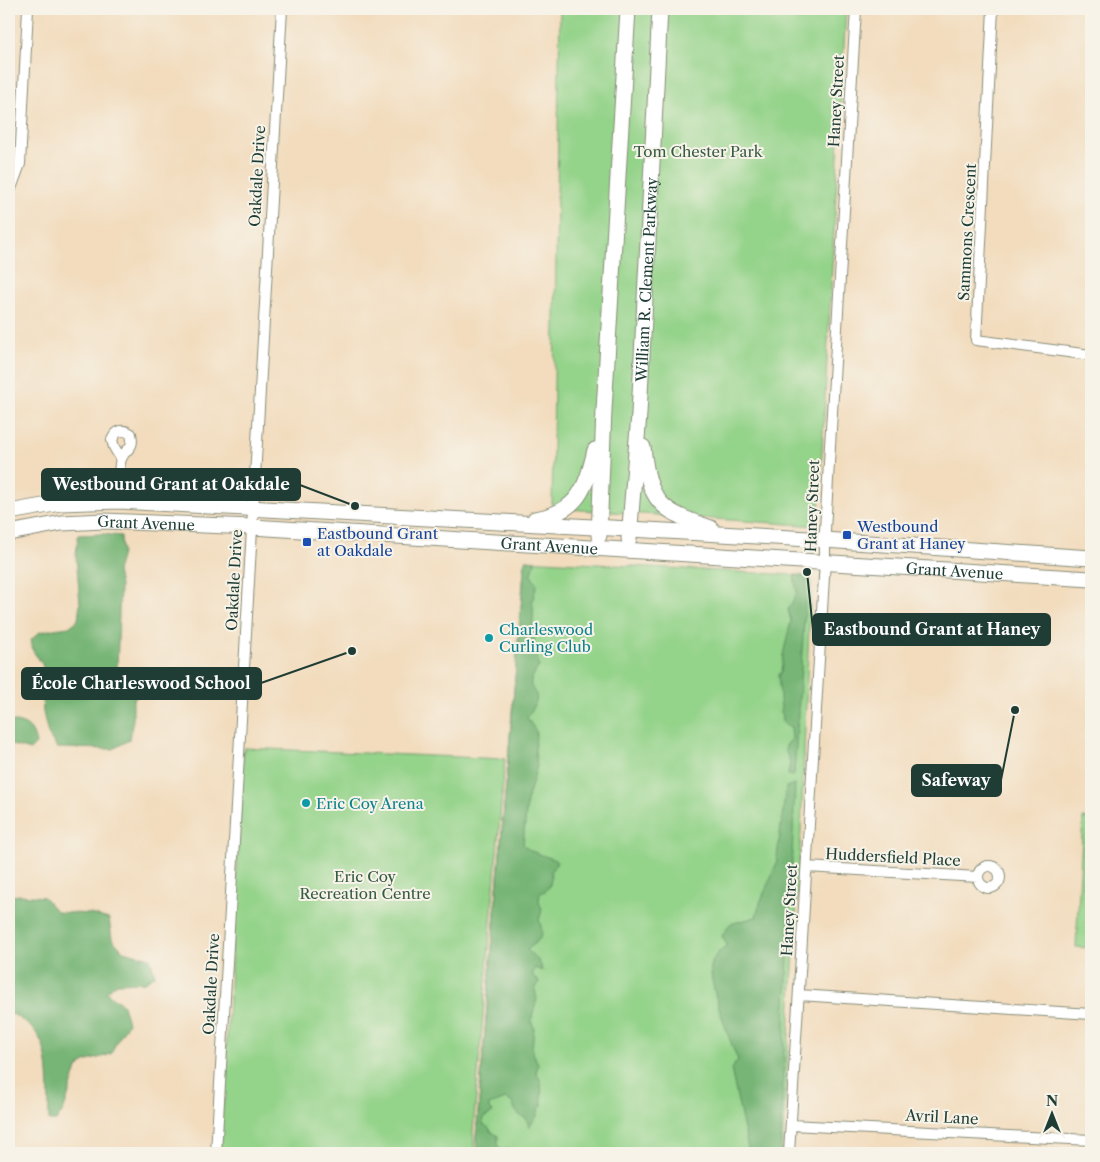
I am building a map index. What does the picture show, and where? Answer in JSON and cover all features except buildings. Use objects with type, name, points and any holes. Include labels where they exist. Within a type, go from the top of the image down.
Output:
[{"type":"main road","points":[[599,548],[604,410],[628,9]]},
{"type":"main road","name":"William R. Clement Parkway","points":[[628,549],[639,414],[660,9]]},
{"type":"main road","points":[[514,522],[546,517],[558,513],[567,508],[578,496],[589,477],[604,410]]},
{"type":"main road","points":[[639,414],[645,467],[655,496],[672,513],[729,535]]},
{"type":"main road","name":"Grant Avenue","points":[[9,512],[60,503],[119,501],[629,528],[1091,558]]},
{"type":"main road","name":"Grant Avenue","points":[[9,533],[62,523],[104,521],[252,527],[1091,578]]},
{"type":"street","points":[[9,194],[20,164],[28,9]]},
{"type":"street","name":"Oakdale Drive","points":[[216,1153],[282,9]]},
{"type":"street","name":"Haney Street","points":[[790,1153],[856,9]]},
{"type":"street","name":"Sammons Crescent","points":[[993,9],[976,340],[1091,355]]},
{"type":"street","points":[[119,501],[121,459]]},
{"type":"street","points":[[1091,572],[1091,578]]},
{"type":"street","name":"Huddersfield Place","points":[[807,867],[978,876]]},
{"type":"street","points":[[799,995],[1091,1014]]},
{"type":"street","name":"Avril Lane","points":[[791,1124],[1091,1140]]},
{"type":"green space","name":"Tom Chester Park","points":[[560,9],[846,9],[818,526],[552,508]]},
{"type":"green space","points":[[103,534],[121,536],[122,553],[117,571],[120,586],[117,670],[126,676],[152,675],[160,688],[145,692],[133,699],[133,720],[129,740],[113,749],[57,748],[48,734],[43,712],[42,695],[45,674],[42,664],[33,651],[31,640],[40,632],[69,627],[78,620],[80,603],[76,555],[78,535]]},
{"type":"green space","points":[[525,560],[811,576],[801,831],[782,1153],[477,1153],[476,1137]]},
{"type":"green space","points":[[525,560],[535,561],[533,571],[530,574],[537,584],[532,603],[534,641],[539,666],[531,680],[531,687],[537,698],[527,718],[536,731],[535,752],[537,766],[527,801],[523,844],[534,852],[557,861],[551,871],[550,885],[540,893],[539,902],[542,909],[539,921],[542,931],[540,938],[527,950],[539,961],[542,971],[535,968],[533,972],[533,976],[539,982],[535,990],[537,999],[531,1021],[534,1027],[532,1050],[538,1064],[536,1073],[541,1081],[542,1106],[529,1127],[526,1118],[519,1115],[513,1103],[506,1099],[489,1105],[489,1109],[493,1113],[483,1118],[482,1123],[490,1129],[490,1132],[498,1136],[498,1146],[503,1150],[509,1149],[513,1153],[477,1153],[476,1137]]},
{"type":"green space","points":[[794,575],[807,576],[794,775],[792,776],[788,775],[790,762],[785,750],[787,744],[792,739],[791,727],[782,721],[778,674],[781,673],[791,621],[788,610],[797,593]]},
{"type":"green space","points":[[9,721],[20,723],[31,730],[36,744],[30,750],[9,744]]},
{"type":"green space","name":"Eric Coy Recreation Centre","points":[[244,748],[505,759],[473,1132],[475,1153],[220,1153]]},
{"type":"green space","points":[[795,784],[780,1153],[749,1153],[731,1069],[738,1060],[725,1027],[713,986],[711,967],[717,954],[727,945],[722,936],[730,924],[756,917],[776,865],[786,787]]},
{"type":"green space","points":[[1083,818],[1091,819],[1091,948],[1076,947]]},
{"type":"green space","points":[[9,896],[44,897],[57,912],[90,914],[109,919],[112,939],[123,951],[150,958],[155,975],[145,982],[117,983],[106,992],[123,1005],[128,1023],[111,1054],[85,1062],[77,1068],[64,1109],[56,1121],[49,1121],[47,1064],[42,1042],[35,1031],[13,1014],[9,1014]]},
{"type":"place","name":"Westbound Grant at Oakdale","points":[[355,506]]},
{"type":"place","name":"Westbound Grant at Haney","points":[[847,535]]},
{"type":"place","name":"Eastbound Grant at Oakdale","points":[[307,542]]},
{"type":"place","name":"Eastbound Grant at Haney","points":[[807,572]]},
{"type":"place","name":"Charleswood Curling Club","points":[[489,638]]},
{"type":"place","name":"École Charleswood School","points":[[352,651]]},
{"type":"place","name":"Safeway","points":[[1015,710]]},
{"type":"place","name":"Eric Coy Arena","points":[[306,803]]}]
